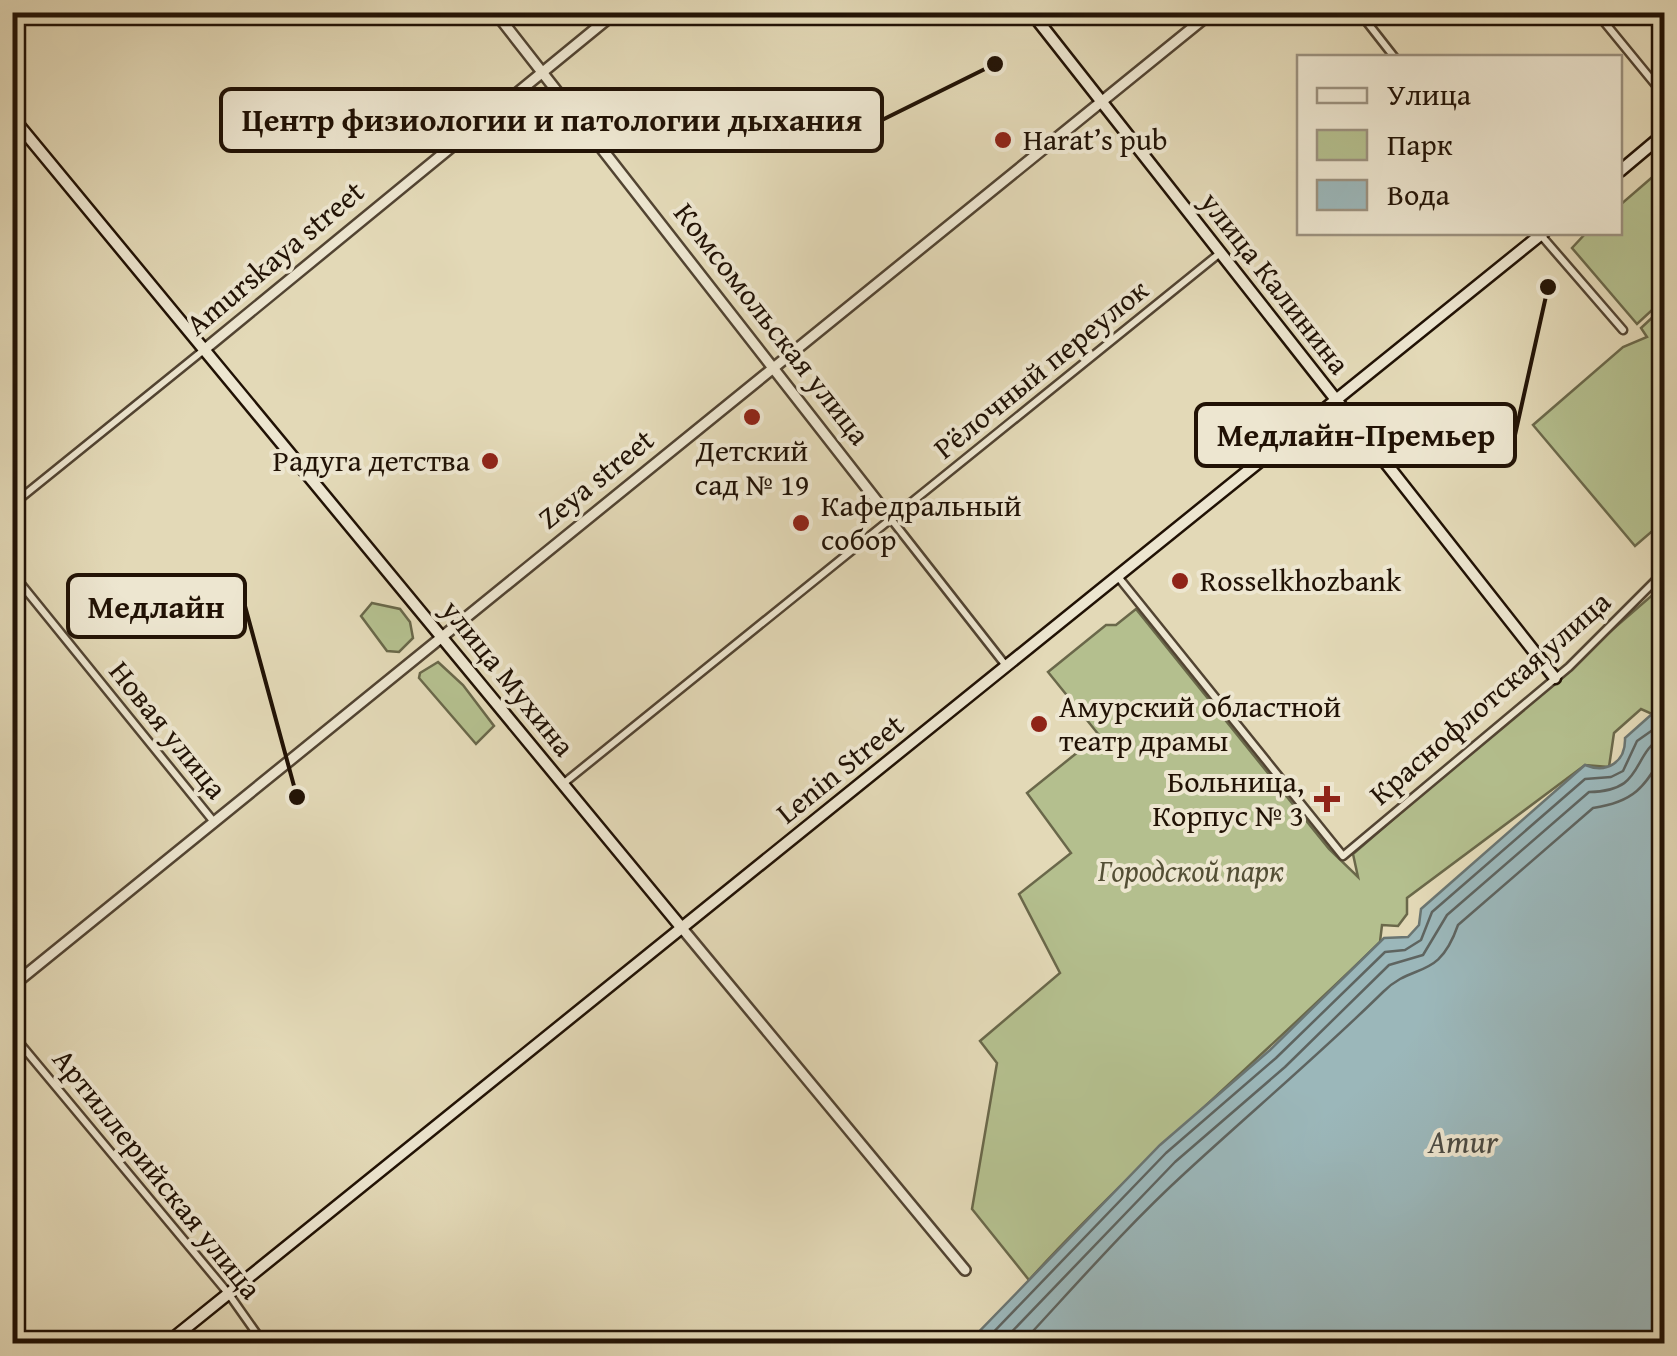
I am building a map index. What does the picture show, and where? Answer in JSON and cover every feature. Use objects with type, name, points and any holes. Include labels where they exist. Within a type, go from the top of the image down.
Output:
[{"type":"main road","name":"улица Калинина","points":[[1030,12],[1555,678]]},
{"type":"main road","name":"улица Мухина","points":[[12,117],[681,928]]},
{"type":"main road","points":[[1622,169],[1664,134]]},
{"type":"main road","name":"Lenin Street","points":[[166,1344],[1119,578],[1539,235]]},
{"type":"street","name":"Комсомольская улица","points":[[495,12],[1008,667]]},
{"type":"street","name":"Amurskaya street","points":[[12,505],[616,12]]},
{"type":"street","name":"Zeya street","points":[[12,986],[1212,12]]},
{"type":"street","points":[[1358,12],[1393,55]]},
{"type":"street","points":[[1596,12],[1664,95]]},
{"type":"street","points":[[1543,235],[1623,330]]},
{"type":"street","name":"Рёлочный переулок","points":[[563,784],[1220,253]]},
{"type":"street","name":"Краснофлотская улица","points":[[1119,578],[1343,856],[1555,678],[1664,572]]},
{"type":"street","name":"Новая улица","points":[[12,573],[214,822]]},
{"type":"street","name":"улица Мухина","points":[[681,928],[965,1270]]},
{"type":"street","name":"Артиллерийская улица","points":[[12,1034],[228,1294],[264,1344]]},
{"type":"green space","points":[[1664,167],[1664,299],[1637,324],[1572,248],[1584,235],[1622,235],[1622,203]]},
{"type":"green space","points":[[1656,314],[1664,322],[1664,521],[1635,546],[1533,425],[1623,347],[1647,337],[1641,328]]},
{"type":"green space","name":"Городской парк","points":[[1664,585],[1664,712],[1652,714],[1641,709],[1614,733],[1609,767],[1585,765],[1407,898],[1407,914],[1398,926],[1382,925],[1380,942],[1114,1193],[1029,1280],[972,1209],[997,1063],[980,1041],[1060,973],[1019,894],[1071,853],[1027,793],[1099,735],[1048,672],[1106,625],[1116,625],[1136,609],[1329,849],[1358,877],[1353,854]]},
{"type":"green space","points":[[372,603],[400,609],[410,622],[413,638],[399,652],[387,651],[361,616]]},
{"type":"green space","points":[[438,662],[463,685],[494,726],[476,744],[419,678],[420,673]]},
{"type":"water","name":"Amur","points":[[1664,712],[1664,1343],[968,1343],[1160,1145],[1270,1050],[1384,938],[1408,937],[1419,925],[1421,909],[1585,765],[1601,768],[1614,764],[1622,754],[1625,738],[1652,714]]},
{"type":"place","name":"Центр физиологии и патологии дыхания","points":[[995,64]]},
{"type":"place","name":"Harat’s pub","points":[[1003,140]]},
{"type":"place","name":"Медлайн-Премьер","points":[[1548,287]]},
{"type":"place","name":"Детский сад № 19","points":[[752,417]]},
{"type":"place","name":"Радуга детства","points":[[490,461]]},
{"type":"place","name":"Кафедральный собор","points":[[801,523]]},
{"type":"place","name":"Rosselkhozbank","points":[[1180,581]]},
{"type":"place","name":"Амурский областной театр драмы","points":[[1039,724]]},
{"type":"place","name":"Медлайн","points":[[297,797]]},
{"type":"place","name":"Больница, Корпус № 3","points":[[1327,799]]}]
